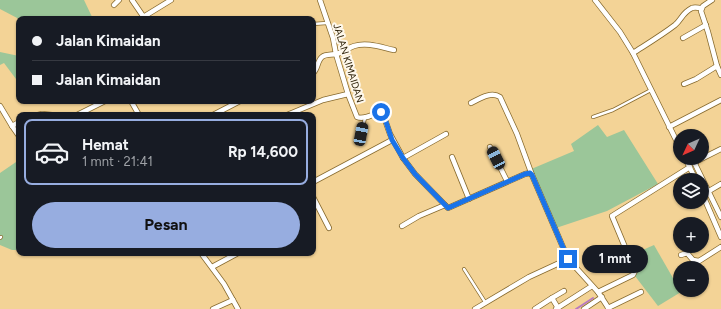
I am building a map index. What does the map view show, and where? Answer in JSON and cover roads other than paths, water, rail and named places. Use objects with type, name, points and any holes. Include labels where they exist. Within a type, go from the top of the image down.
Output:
[{"type":"street","points":[[114,5],[119,0]]},
{"type":"street","points":[[132,0],[140,16]]},
{"type":"street","points":[[144,16],[171,0]]},
{"type":"street","name":"JALAN KIMAIDAN","points":[[320,0],[333,38],[336,54],[348,94],[357,117],[361,119],[365,118]]},
{"type":"street","points":[[595,0],[620,32],[633,53],[673,135]]},
{"type":"street","points":[[633,53],[668,30],[686,12],[694,7],[701,8],[710,0]]},
{"type":"street","points":[[701,8],[717,66],[721,75]]},
{"type":"street","points":[[683,38],[706,26]]},
{"type":"street","points":[[316,68],[320,58],[324,55],[336,54],[354,46],[372,44],[394,50]]},
{"type":"street","points":[[684,84],[696,79],[717,66]]},
{"type":"street","points":[[316,103],[348,94]]},
{"type":"street","points":[[471,103],[490,95],[496,94],[500,97],[517,134],[532,175],[568,259],[598,292],[608,308],[641,292]]},
{"type":"street","points":[[669,127],[721,100]]},
{"type":"street","points":[[83,112],[98,104]]},
{"type":"street","points":[[219,112],[234,104]]},
{"type":"street","points":[[294,112],[313,104]]},
{"type":"street","points":[[0,106],[16,132]]},
{"type":"street","points":[[365,118],[381,112],[383,114],[392,140],[403,158],[415,174],[449,208],[527,173],[532,175]]},
{"type":"street","points":[[12,126],[16,124]]},
{"type":"street","points":[[403,158],[446,134]]},
{"type":"street","points":[[316,180],[392,140]]},
{"type":"street","points":[[490,147],[507,181]]},
{"type":"street","points":[[700,173],[695,164],[697,161],[721,149]]},
{"type":"street","points":[[452,157],[469,199]]},
{"type":"street","points":[[598,292],[633,275],[635,271],[612,216],[690,167],[693,173]]},
{"type":"street","points":[[721,184],[709,191],[721,217]]},
{"type":"street","points":[[316,203],[329,228]]},
{"type":"street","points":[[402,226],[418,216],[445,205]]},
{"type":"street","points":[[709,209],[721,236]]},
{"type":"street","points":[[681,255],[687,253],[693,260],[699,261],[721,247]]},
{"type":"street","points":[[203,256],[212,267],[238,309]]},
{"type":"street","points":[[212,267],[232,256]]},
{"type":"street","points":[[475,309],[529,278],[568,259]]},
{"type":"street","points":[[552,298],[557,308],[592,286]]},
{"type":"street","points":[[535,309],[564,291]]},
{"type":"street","points":[[584,309],[602,297]]},
{"type":"street","points":[[213,309],[233,300]]},
{"type":"lane","points":[[316,24],[328,23]]},
{"type":"lane","points":[[593,117],[613,110],[652,90]]},
{"type":"lane","points":[[361,134],[365,118]]},
{"type":"lane","points":[[464,269],[485,302]]},
{"type":"waterway","points":[[576,309],[593,298]]}]
